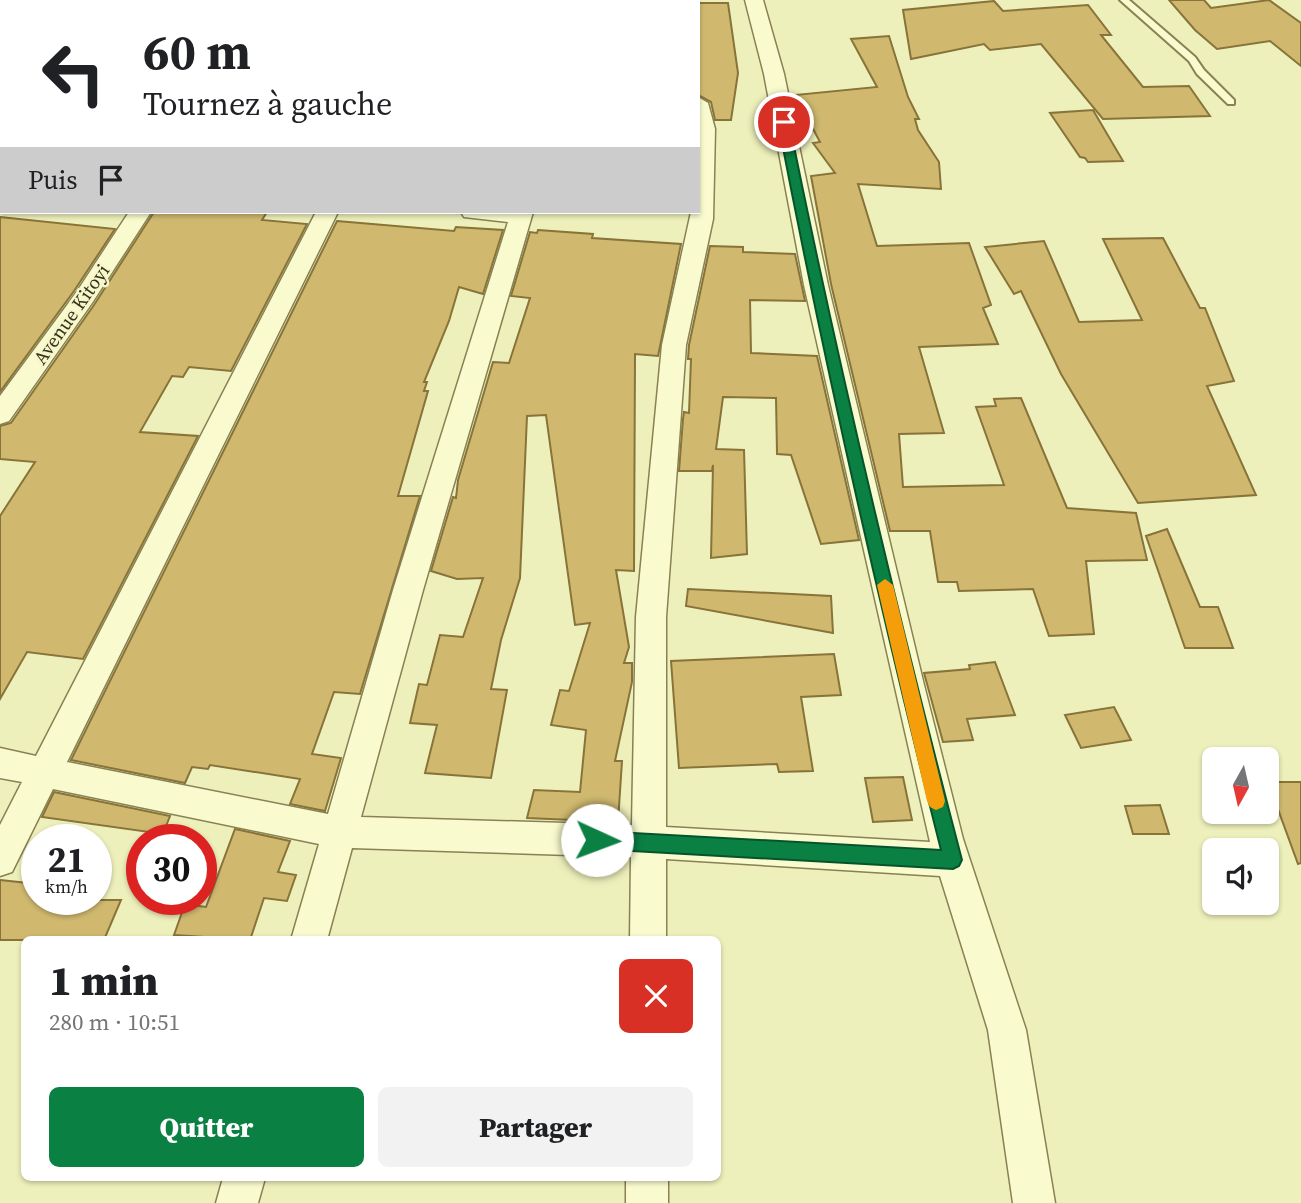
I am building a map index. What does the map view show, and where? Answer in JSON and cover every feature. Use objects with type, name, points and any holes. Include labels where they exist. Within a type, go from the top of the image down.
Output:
[{"type":"street","points":[[754,0],[774,74],[816,285],[908,685],[953,860],[1007,1030],[1034,1203]]},
{"type":"street","points":[[648,936],[651,617],[674,345],[702,219],[705,129],[700,110]]},
{"type":"street","name":"Avenue Kitoyi","points":[[0,415],[85,298],[139,214]]},
{"type":"street","points":[[0,860],[46,773],[154,550],[326,214]]},
{"type":"street","points":[[310,936],[521,215]]},
{"type":"street","points":[[0,763],[339,832],[649,842],[953,860]]},
{"type":"street","points":[[237,1203],[243,1181]]},
{"type":"street","points":[[647,1181],[647,1203]]},
{"type":"lane","points":[[1124,0],[1192,59],[1200,72],[1231,102]]},
{"type":"building","points":[[1169,0],[1204,0],[1211,8],[1269,0],[1301,23],[1301,66],[1270,41],[1217,49],[1195,30]]},
{"type":"building","points":[[994,1],[1003,11],[1088,5],[1111,35],[1101,35],[1143,87],[1189,86],[1210,116],[1103,119],[1041,44],[990,50],[984,44],[911,59],[903,10]]},
{"type":"building","points":[[700,3],[728,3],[738,73],[731,120],[715,120],[711,102],[700,96]]},
{"type":"building","points":[[889,36],[908,97],[919,119],[915,119],[918,130],[939,162],[941,189],[858,184],[877,246],[969,243],[991,305],[983,308],[998,344],[919,347],[944,433],[899,434],[903,487],[1004,485],[976,407],[996,406],[994,399],[1021,398],[1067,508],[1136,513],[1147,560],[1086,561],[1094,634],[1049,636],[1033,589],[959,591],[957,582],[938,582],[930,531],[890,531],[831,284],[811,176],[835,173],[813,143],[820,142],[795,95],[877,87],[851,39]]},
{"type":"building","points":[[1093,110],[1123,161],[1088,162],[1080,157],[1050,113]]},
{"type":"building","points":[[153,214],[266,214],[262,220],[307,224],[231,371],[189,367],[183,377],[172,376],[140,432],[198,436],[83,659],[27,652],[0,699],[0,516],[35,462],[0,459],[0,426],[11,423],[94,305]]},
{"type":"building","points":[[0,217],[115,229],[74,291],[0,392]]},
{"type":"building","points":[[337,221],[454,231],[456,227],[503,230],[483,294],[459,287],[449,321],[424,382],[427,382],[424,391],[428,391],[398,496],[420,496],[360,694],[334,692],[312,754],[341,758],[325,811],[290,804],[300,779],[210,765],[208,769],[192,767],[185,783],[71,760]]},
{"type":"building","points":[[538,230],[593,234],[592,238],[681,244],[658,356],[635,354],[634,571],[616,570],[629,647],[624,663],[632,663],[632,682],[615,761],[622,761],[618,822],[527,818],[534,790],[580,792],[586,730],[551,725],[560,690],[569,691],[590,623],[575,625],[546,415],[527,416],[520,578],[501,640],[491,689],[507,690],[491,778],[425,773],[437,725],[410,723],[419,684],[427,685],[440,635],[463,637],[483,578],[457,579],[431,571],[453,497],[456,498],[458,480],[493,362],[509,363],[530,298],[511,296],[530,232],[537,233]]},
{"type":"building","points":[[1163,238],[1200,308],[1205,308],[1234,381],[1207,386],[1256,495],[1138,503],[1061,374],[1021,291],[1014,294],[985,247],[1044,241],[1079,322],[1142,320],[1103,239]]},
{"type":"building","points":[[710,246],[743,247],[743,252],[795,254],[805,301],[750,300],[751,353],[817,356],[859,540],[821,544],[791,455],[777,454],[776,398],[723,397],[716,449],[744,450],[747,554],[711,558],[713,465],[712,471],[679,471],[684,412],[689,413],[689,345]]},
{"type":"building","points":[[1167,529],[1200,607],[1218,607],[1233,648],[1185,648],[1146,536]]},
{"type":"building","points":[[688,589],[831,596],[833,633],[686,606]]},
{"type":"building","points":[[834,654],[841,695],[801,697],[813,771],[779,772],[777,764],[679,768],[671,661]]},
{"type":"building","points":[[995,662],[1015,715],[967,719],[973,740],[943,742],[924,673],[970,669],[969,665]]},
{"type":"building","points":[[1114,707],[1131,740],[1081,748],[1065,715]]},
{"type":"building","points":[[903,777],[912,820],[873,822],[865,778]]},
{"type":"building","points":[[1279,782],[1301,782],[1301,863],[1298,864],[1279,812]]},
{"type":"building","points":[[54,792],[170,816],[167,824],[126,824],[126,829],[112,827],[112,824],[42,817]]},
{"type":"building","points":[[1160,805],[1169,834],[1133,834],[1125,806]]},
{"type":"building","points":[[235,829],[290,841],[278,872],[296,875],[287,901],[264,898],[251,936],[174,935],[181,915],[217,915],[217,877]]},
{"type":"building","points":[[0,880],[21,882],[21,915],[112,915],[112,900],[121,900],[106,936],[21,936],[21,940],[0,940]]},
{"type":"slow traffic","points":[[885,585],[936,801]]},
{"type":"route","points":[[597,840],[953,860],[908,685],[816,285],[784,122]]}]
